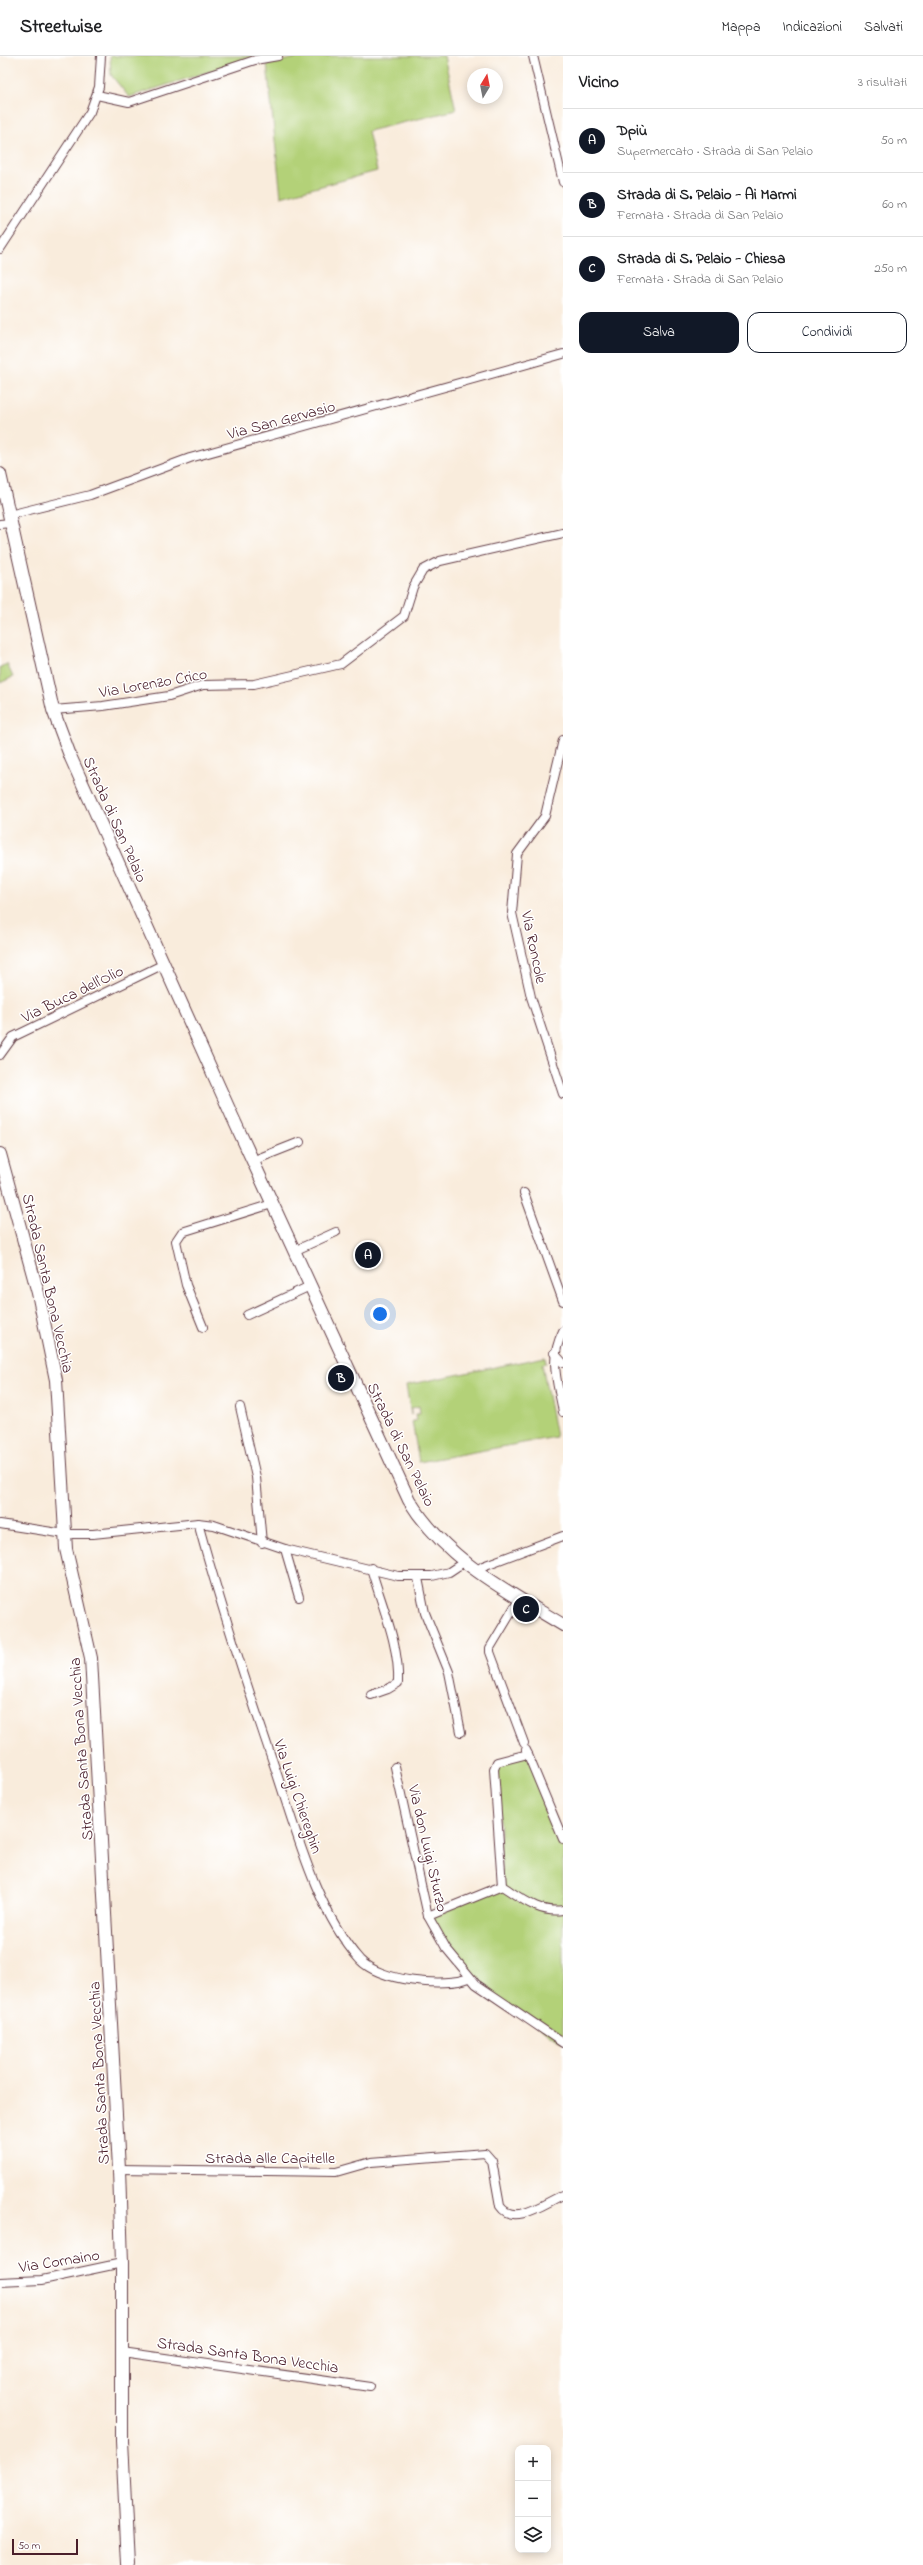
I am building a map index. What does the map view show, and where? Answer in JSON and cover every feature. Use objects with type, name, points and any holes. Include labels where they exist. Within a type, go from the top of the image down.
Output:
[{"type":"street","points":[[0,248],[83,124],[97,95],[100,78],[101,56]]},
{"type":"street","points":[[97,95],[129,102],[255,60],[278,56]]},
{"type":"street","points":[[533,56],[563,182]]},
{"type":"street","name":"Via San Gervasio","points":[[7,521],[90,496],[190,458],[563,354]]},
{"type":"street","name":"Strada di San Pelaio","points":[[0,474],[7,521],[53,710],[80,780],[272,1204],[409,1500],[423,1522],[438,1540],[464,1562],[563,1625]]},
{"type":"street","name":"Via Lorenzo Crico","points":[[53,710],[103,706],[169,696],[203,685],[254,684],[341,664],[404,616],[413,587],[423,570],[440,561],[563,533]]},
{"type":"street","name":"Via Roncole","points":[[563,740],[545,816],[517,854],[512,913],[531,997],[563,1094]]},
{"type":"street","name":"Via Buca dell'Olio","points":[[0,1055],[13,1038],[164,964]]},
{"type":"street","points":[[252,1160],[300,1142]]},
{"type":"street","name":"Strada Santa Bona Vecchia","points":[[0,1154],[38,1293],[56,1380],[65,1534],[91,1658],[119,2169],[122,2263],[122,2447],[128,2565]]},
{"type":"street","points":[[524,1193],[563,1301]]},
{"type":"street","points":[[204,1327],[186,1285],[176,1241],[182,1232],[272,1204]]},
{"type":"street","points":[[294,1252],[336,1232]]},
{"type":"street","points":[[246,1315],[310,1286]]},
{"type":"street","points":[[563,1331],[554,1353],[555,1377],[563,1412]]},
{"type":"street","points":[[554,1353],[563,1363]]},
{"type":"street","points":[[240,1407],[256,1477],[262,1542]]},
{"type":"street","points":[[0,1524],[65,1534],[93,1534],[198,1523],[214,1525],[285,1549],[371,1568],[398,1576],[418,1578],[449,1572],[464,1562]]},
{"type":"street","name":"Via Luigi Chiereghin","points":[[198,1523],[225,1619],[303,1854],[333,1920],[361,1961],[386,1974],[419,1982],[456,1983],[469,1978]]},
{"type":"street","points":[[476,1571],[483,1566],[563,1536]]},
{"type":"street","points":[[285,1549],[299,1597]]},
{"type":"street","points":[[371,1568],[394,1644],[398,1674],[398,1682],[388,1690],[371,1695]]},
{"type":"street","points":[[418,1578],[425,1613],[449,1672],[461,1732]]},
{"type":"street","points":[[520,1598],[493,1643],[490,1652],[526,1749],[563,1839]]},
{"type":"street","points":[[502,1886],[494,1769],[496,1762],[526,1749]]},
{"type":"street","name":"Via don Luigi Sturzo","points":[[395,1767],[428,1916],[455,1961],[469,1978],[563,2043]]},
{"type":"street","points":[[502,1886],[539,1909],[553,1912],[563,1910]]},
{"type":"street","points":[[428,1916],[502,1886]]},
{"type":"street","name":"Strada alle Capitelle","points":[[119,2169],[328,2172],[347,2170],[371,2162],[456,2154],[485,2153],[490,2155],[500,2206],[503,2211],[514,2215],[522,2214],[563,2195]]},
{"type":"street","name":"Via Cornaino","points":[[0,2282],[42,2280],[122,2263]]},
{"type":"street","name":"Strada Santa Bona Vecchia","points":[[122,2352],[370,2387]]},
{"type":"green space","points":[[110,56],[258,56],[129,97],[111,75]]},
{"type":"green space","points":[[306,56],[444,56],[456,110],[368,131],[377,171],[281,197],[267,64]]},
{"type":"green space","points":[[7,664],[13,677],[0,683],[0,667]]},
{"type":"green space","points":[[545,1357],[546,1363],[542,1364],[556,1437],[419,1462],[412,1421],[416,1421],[415,1414],[420,1414],[419,1406],[412,1408],[411,1415],[406,1385]]},
{"type":"green space","points":[[528,1754],[563,1839],[563,2043],[476,1984],[428,1916],[502,1886],[497,1762]]},
{"type":"place","name":"Dpiù","points":[[368,1255]]},
{"type":"place","name":"Strada di S. Pelaio - Ai Marmi","points":[[341,1378]]},
{"type":"place","name":"Strada di S. Pelaio - Chiesa","points":[[526,1609]]}]
